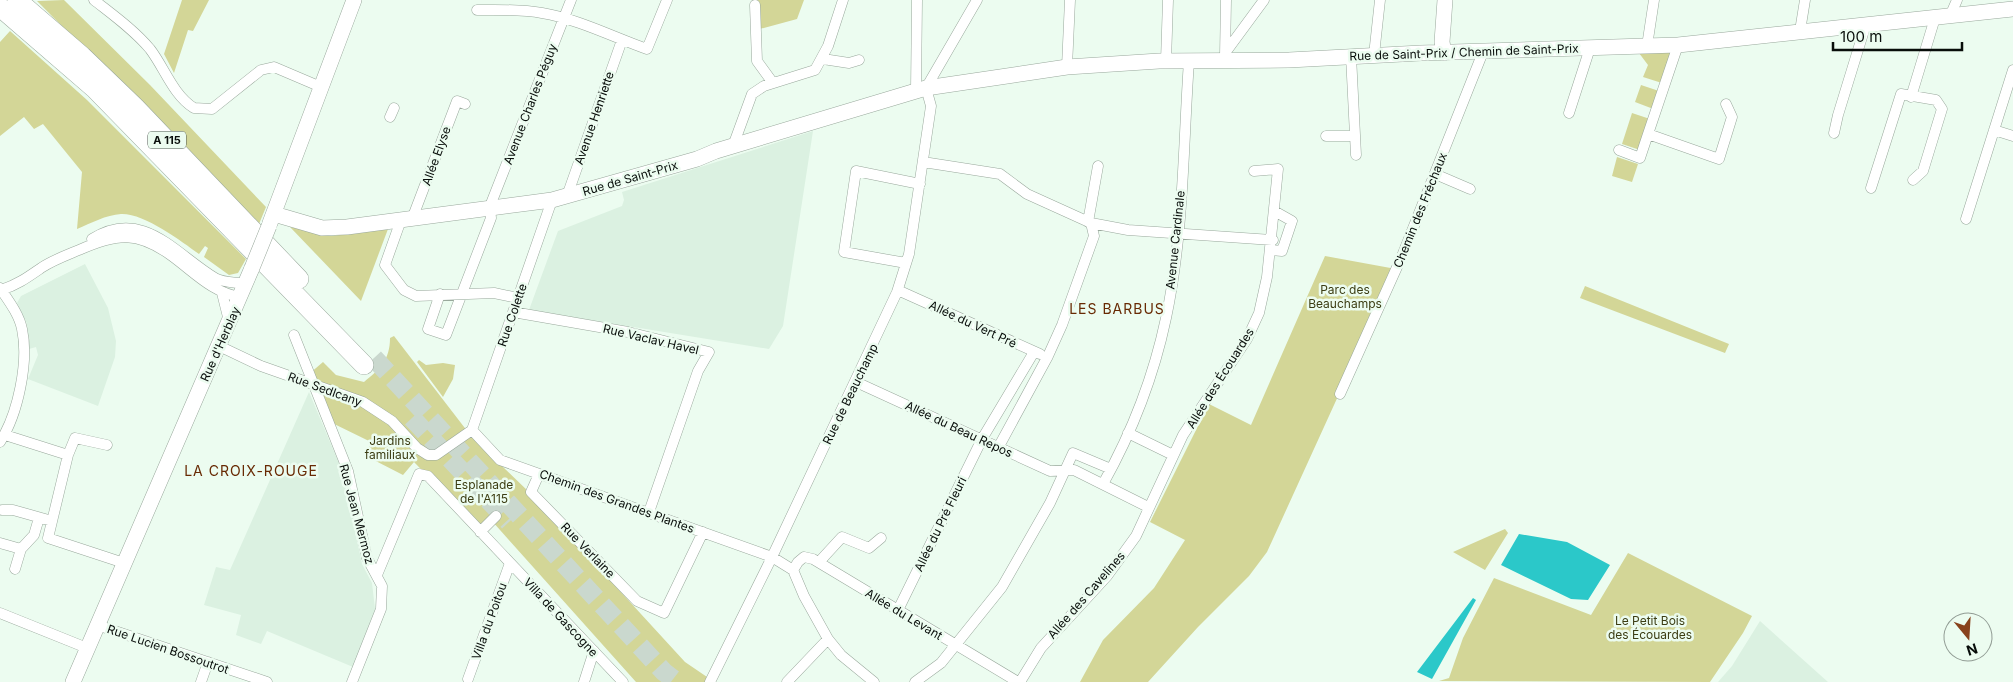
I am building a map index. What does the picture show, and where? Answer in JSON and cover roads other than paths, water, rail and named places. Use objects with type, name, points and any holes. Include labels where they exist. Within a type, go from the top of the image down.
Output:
[{"type":"highway","name":"A 115","points":[[0,7],[102,96],[369,362],[135,107],[20,2]]},
{"type":"street","points":[[94,0],[123,22],[149,48],[180,94],[194,108],[212,109],[261,70],[274,67],[321,87]]},
{"type":"street","name":"Rue d'Herblay","points":[[73,682],[243,291],[274,215],[354,0]]},
{"type":"street","name":"Avenue Charles Péguy","points":[[440,294],[428,329],[446,335],[491,218],[490,208],[571,0]]},
{"type":"street","points":[[477,10],[516,10],[564,18],[647,49],[667,0]]},
{"type":"street","points":[[733,146],[752,94],[773,83],[815,70],[823,59],[843,0]]},
{"type":"street","name":"Rue de Beauchamp","points":[[710,682],[856,382],[897,292],[906,263],[931,106],[921,90],[917,0]]},
{"type":"street","points":[[921,90],[977,0]]},
{"type":"street","points":[[1067,67],[1070,0]]},
{"type":"street","points":[[1166,61],[1168,0]]},
{"type":"street","points":[[1225,56],[1226,0]]},
{"type":"street","points":[[1225,56],[1264,0]]},
{"type":"street","points":[[1374,54],[1380,0]]},
{"type":"street","points":[[1444,52],[1442,42],[1445,0]]},
{"type":"street","points":[[1647,46],[1654,0]]},
{"type":"street","points":[[1800,31],[1805,0]]},
{"type":"street","points":[[755,5],[756,62],[773,83]]},
{"type":"street","name":"Rue de Saint-Prix / Chemin de Saint-Prix","points":[[921,90],[1067,67],[1189,61],[1225,56],[1289,60],[1374,54],[1678,45],[1748,39],[1866,24],[1953,10],[2013,9]]},
{"type":"street","points":[[1911,97],[1953,10]]},
{"type":"street","points":[[1834,133],[1838,114],[1866,24]]},
{"type":"street","name":"Avenue Henriette","points":[[567,196],[622,40]]},
{"type":"street","points":[[1619,150],[1640,158],[1678,45]]},
{"type":"street","points":[[1570,113],[1590,48]]},
{"type":"street","name":"Chemin des Fréchaux","points":[[1340,394],[1402,256],[1483,52]]},
{"type":"street","points":[[1351,56],[1356,155]]},
{"type":"street","points":[[823,59],[850,63],[859,60]]},
{"type":"street","name":"Avenue Cardinale","points":[[1103,484],[1128,433],[1152,370],[1166,318],[1178,234],[1189,61]]},
{"type":"street","points":[[1966,219],[2013,70]]},
{"type":"street","name":"Rue de Saint-Prix","points":[[274,215],[322,228],[336,228],[552,200],[697,159],[733,146],[921,90]]},
{"type":"street","points":[[1871,188],[1901,94],[1936,100],[1942,109],[1923,171],[1913,180]]},
{"type":"street","name":"Allée Elyse","points":[[406,220],[457,100],[465,104]]},
{"type":"street","points":[[1648,134],[1719,160],[1732,117],[1726,104]]},
{"type":"street","points":[[1994,130],[2013,136]]},
{"type":"street","points":[[1326,136],[1355,136]]},
{"type":"street","points":[[923,162],[1000,174],[1027,194],[1089,222],[1128,230],[1272,245],[1282,251],[1292,221],[1276,212]]},
{"type":"street","points":[[998,448],[1048,356],[1079,283],[1094,236],[1089,222],[1098,166]]},
{"type":"street","name":"Allée des Écouardes","points":[[1148,507],[1183,435],[1247,338],[1259,313],[1272,245],[1278,168],[1254,171]]},
{"type":"street","points":[[906,263],[844,252],[856,172],[920,184]]},
{"type":"street","points":[[1435,174],[1470,189]]},
{"type":"street","name":"Rue Colette","points":[[472,430],[552,200]]},
{"type":"street","points":[[406,220],[385,265],[407,293],[416,296],[494,293],[518,298]]},
{"type":"street","points":[[68,454],[2,438],[18,395],[25,356],[19,320],[0,290],[20,283],[41,268],[108,231],[132,228],[147,232],[163,240],[217,279],[243,291]]},
{"type":"street","points":[[69,254],[115,237],[142,239],[168,253],[222,293],[230,321]]},
{"type":"street","points":[[222,293],[243,291]]},
{"type":"street","name":"Allée du Vert Pré","points":[[897,292],[902,292],[1034,352],[1048,356]]},
{"type":"street","name":"Rue Vaclav Havel","points":[[513,312],[628,332],[709,352],[698,372],[650,512]]},
{"type":"street","name":"Rue Jean Mermoz","points":[[294,334],[348,471],[367,558],[370,568],[378,575],[382,586],[382,609],[352,682]]},
{"type":"street","name":"Rue Sedlcany","points":[[219,346],[260,366],[311,379],[363,402],[392,421],[417,448],[428,454],[436,455],[472,430]]},
{"type":"street","name":"Allée du Pré Fleuri","points":[[898,610],[982,439],[1034,352]]},
{"type":"street","name":"Allée du Beau Repos","points":[[856,382],[1050,471],[1063,472],[1074,470],[1148,507]]},
{"type":"street","name":"Chemin des Grandes Plantes","points":[[472,430],[500,460],[772,557],[793,570]]},
{"type":"street","points":[[1128,433],[1173,455]]},
{"type":"street","points":[[107,445],[71,437],[48,538],[124,563]]},
{"type":"street","points":[[915,682],[941,663],[1002,587],[1046,510],[1072,453],[1111,469]]},
{"type":"street","name":"Villa de Gascogne","points":[[378,575],[419,474],[428,476],[623,682]]},
{"type":"street","name":"Rue Verlaine","points":[[539,474],[531,492],[637,601],[664,613],[703,532]]},
{"type":"street","name":"Allée des Cavelines","points":[[1019,682],[1041,648],[1107,576],[1136,536],[1148,507]]},
{"type":"street","points":[[2,510],[52,521]]},
{"type":"street","points":[[480,532],[496,516]]},
{"type":"street","points":[[14,569],[20,549],[34,535],[40,518]]},
{"type":"street","points":[[874,682],[841,654],[828,639],[804,596],[793,570],[804,557],[819,562],[842,537],[869,548],[881,538]]},
{"type":"street","points":[[0,542],[20,549]]},
{"type":"street","name":"Allée du Levant","points":[[819,562],[1019,682]]},
{"type":"street","name":"Villa du Poitou","points":[[468,679],[510,563]]},
{"type":"street","points":[[0,613],[87,648]]},
{"type":"street","name":"Rue Lucien Bossoutrot","points":[[97,625],[267,682]]},
{"type":"street","points":[[787,682],[828,639]]},
{"type":"street","points":[[584,682],[594,652]]},
{"type":"street","points":[[201,682],[208,662]]},
{"type":"street","points":[[608,682],[612,670]]},
{"type":"water","points":[[1519,534],[1567,542],[1610,565],[1588,600],[1571,599],[1501,565]]},
{"type":"water","points":[[1473,598],[1476,600],[1432,679],[1417,672]]},
{"type":"tunnel","points":[[374,358],[664,672],[677,682]]},
{"type":"tunnel","points":[[412,418],[509,522]]},
{"type":"district","name":"LES BARBUS","points":[[1117,308]]},
{"type":"district","name":"LA CROIX-ROUGE","points":[[251,470]]},
{"type":"park label","name":"Parc des Beauchamps","points":[[1345,296]]},
{"type":"park label","name":"Jardins familiaux","points":[[390,447]]},
{"type":"park label","name":"Esplanade de l'A115","points":[[484,491]]},
{"type":"park label","name":"Le Petit Bois des Écouardes","points":[[1650,627]]}]
